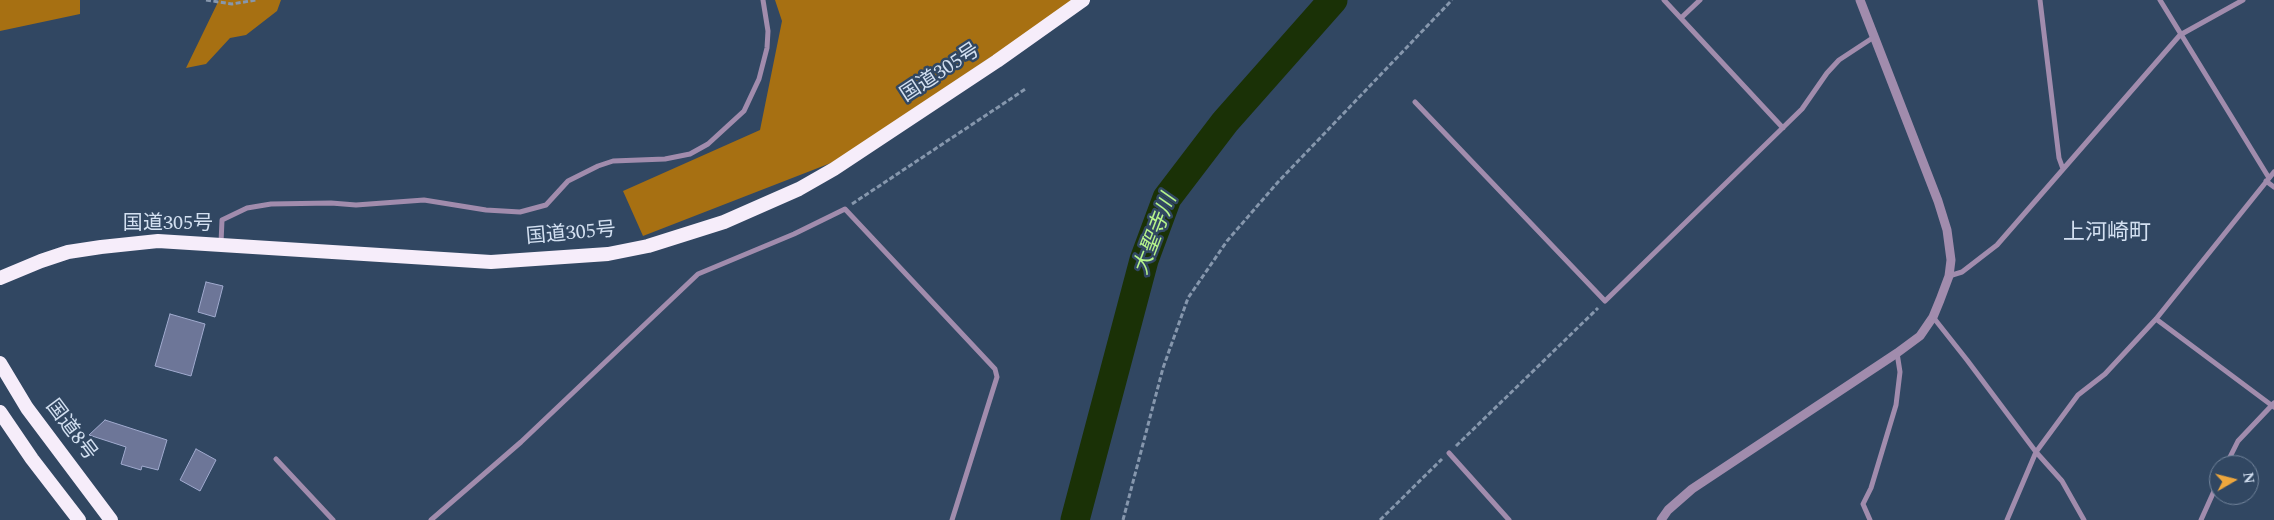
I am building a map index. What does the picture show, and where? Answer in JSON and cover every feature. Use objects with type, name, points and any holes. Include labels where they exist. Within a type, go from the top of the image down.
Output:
[{"type":"highway","name":"国道305号","points":[[0,278],[41,260],[68,252],[101,246],[158,241],[491,262],[608,254],[691,234],[760,208],[799,189],[997,61],[1083,0]]},
{"type":"highway","name":"国道8号","points":[[0,362],[27,408],[111,520]]},
{"type":"highway","points":[[0,412],[32,459],[79,520]]},
{"type":"street","points":[[221,244],[222,220],[247,208],[271,204],[331,202],[356,205],[424,200],[486,210],[520,212],[546,206],[568,181],[598,166],[613,161],[665,159],[690,154],[708,144],[744,111],[759,79],[767,48],[768,31],[763,0]]},
{"type":"street","points":[[1664,0],[1783,128]]},
{"type":"street","points":[[1681,18],[1700,0]]},
{"type":"street","points":[[1661,520],[1668,510],[1692,489],[1897,354],[1920,336],[1933,317],[1948,276],[1951,260],[1947,230],[1938,201],[1860,0]]},
{"type":"street","points":[[2040,0],[2059,158],[2063,169]]},
{"type":"street","points":[[2160,0],[2180,35],[2227,107],[2268,180],[2274,187]]},
{"type":"street","points":[[1948,276],[1962,272],[1997,245],[2180,35],[2243,0]]},
{"type":"street","points":[[1415,102],[1605,301],[1802,109],[1827,73],[1839,60],[1874,37]]},
{"type":"street","points":[[2007,520],[2036,452],[2078,395],[2105,374],[2156,319],[2274,172]]},
{"type":"street","points":[[431,520],[521,442],[698,274],[794,234],[845,208],[995,369],[997,378],[952,520]]},
{"type":"street","points":[[1933,317],[2036,452],[2062,481],[2084,520]]},
{"type":"street","points":[[2156,319],[2273,405],[2238,442],[2231,455]]},
{"type":"street","points":[[1870,520],[1863,504],[1871,488],[1896,405],[1900,372],[1897,354]]},
{"type":"street","points":[[1449,453],[1508,520]]},
{"type":"street","points":[[276,458],[333,520]]},
{"type":"street","points":[[2201,520],[2209,502]]},
{"type":"path","points":[[206,0],[232,4],[256,0]]},
{"type":"path","points":[[1123,520],[1163,368],[1188,298],[1227,241],[1278,182],[1452,0]]},
{"type":"path","points":[[845,208],[1028,88]]},
{"type":"path","points":[[1380,520],[1605,301]]},
{"type":"shaded area","points":[[0,0],[80,0],[80,14],[0,31]]},
{"type":"shaded area","points":[[219,0],[281,0],[277,11],[246,35],[230,38],[206,64],[186,68]]},
{"type":"shaded area","points":[[775,0],[1076,0],[836,161],[643,236],[623,191],[760,130],[782,21]]},
{"type":"building","points":[[206,282],[223,286],[215,317],[198,312]]},
{"type":"building","points":[[170,314],[205,324],[191,376],[155,366]]},
{"type":"building","points":[[105,420],[167,440],[158,470],[142,466],[141,470],[121,464],[126,447],[89,435]]},
{"type":"building","points":[[196,449],[216,460],[200,491],[180,480]]},
{"type":"waterway","name":"大聖寺川","points":[[1075,520],[1144,260],[1167,198],[1225,122],[1333,0]]},
{"type":"district","name":"上河崎町","points":[[2107,235]]}]
